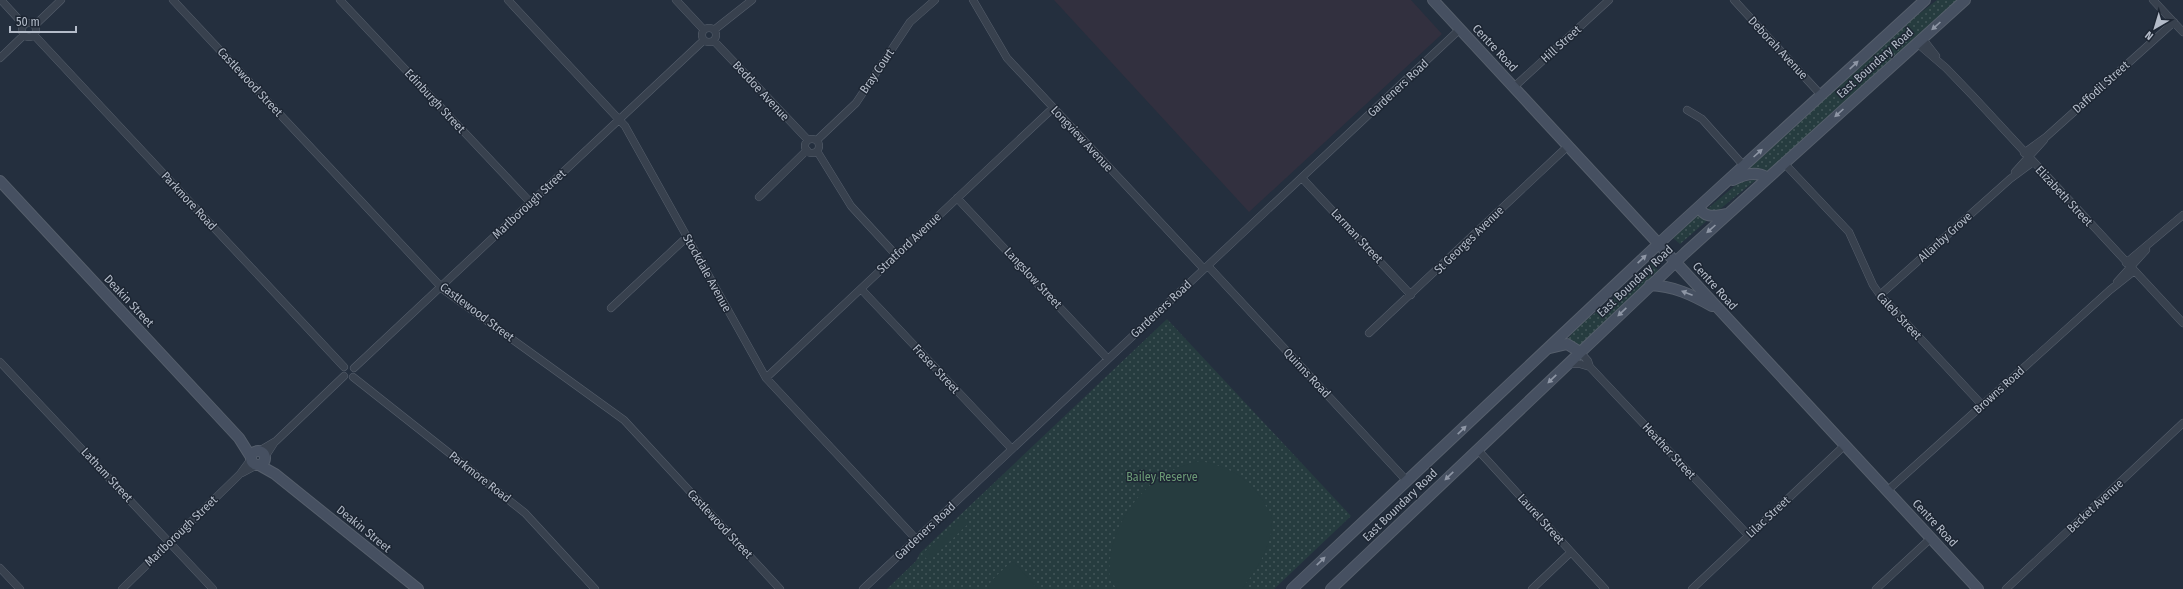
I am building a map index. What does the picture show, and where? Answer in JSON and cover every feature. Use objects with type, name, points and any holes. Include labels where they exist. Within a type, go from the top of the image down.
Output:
[{"type":"main road","name":"Centre Road","points":[[1433,0],[1978,589]]},
{"type":"main road","name":"East Boundary Road","points":[[1292,589],[1406,480],[1438,453],[1658,243],[1925,0]]},
{"type":"main road","name":"East Boundary Road","points":[[1331,589],[1650,285],[1965,0]]},
{"type":"main road","points":[[1719,189],[1739,176],[1760,173],[1768,178]]},
{"type":"main road","name":"Deakin Street","points":[[0,181],[258,458],[275,474],[418,589]]},
{"type":"main road","points":[[1699,207],[1703,213],[1709,216],[1728,214]]},
{"type":"main road","points":[[1650,285],[1663,286],[1689,293],[1721,311]]},
{"type":"main road","points":[[1546,350],[1564,344],[1580,352]]},
{"type":"street","points":[[1,0],[24,25]]},
{"type":"street","points":[[34,25],[61,0]]},
{"type":"street","name":"Castlewood Street","points":[[173,0],[441,286],[452,296],[624,420],[780,589]]},
{"type":"street","name":"Edinburgh Street","points":[[340,0],[530,202]]},
{"type":"street","name":"Stockdale Avenue","points":[[508,0],[620,119],[633,138],[766,378],[916,539]]},
{"type":"street","points":[[676,0],[704,30]]},
{"type":"street","points":[[714,30],[752,0]]},
{"type":"street","name":"Bray Court","points":[[817,140],[856,103],[910,22],[935,0]]},
{"type":"street","name":"Longview Avenue","points":[[973,0],[1007,58],[1206,267]]},
{"type":"street","name":"Hill Street","points":[[1514,87],[1609,0]]},
{"type":"street","name":"Deborah Avenue","points":[[1734,0],[1821,95]]},
{"type":"street","points":[[2154,0],[2183,32]]},
{"type":"street","name":"Daffodil Street","points":[[2028,157],[2046,137],[2174,22]]},
{"type":"street","points":[[24,25],[30,23],[34,25]]},
{"type":"street","points":[[24,25],[22,31],[24,35]]},
{"type":"street","points":[[24,35],[28,37],[34,35],[36,31],[34,25]]},
{"type":"street","points":[[704,30],[708,28],[714,30]]},
{"type":"street","name":"Gardeners Road","points":[[863,589],[1460,29]]},
{"type":"street","points":[[704,30],[702,34],[704,40],[708,42],[714,41],[716,37],[714,30]]},
{"type":"street","points":[[0,58],[24,35]]},
{"type":"street","name":"Parkmore Road","points":[[34,35],[344,367]]},
{"type":"street","name":"Marlborough Street","points":[[354,368],[704,40]]},
{"type":"street","name":"Beddoe Avenue","points":[[714,41],[808,140]]},
{"type":"street","name":"Elizabeth Street","points":[[1920,41],[2183,323]]},
{"type":"street","name":"Stratford Avenue","points":[[766,378],[1053,108]]},
{"type":"street","points":[[1687,110],[1702,119],[1744,166]]},
{"type":"street","points":[[807,150],[805,146],[808,140],[817,140],[819,147],[817,151],[851,206],[896,255]]},
{"type":"street","name":"St Georges Avenue","points":[[1369,333],[1568,146]]},
{"type":"street","points":[[807,150],[811,152],[817,151]]},
{"type":"street","points":[[759,197],[807,150]]},
{"type":"street","name":"Allanby Grove","points":[[1880,295],[2010,179],[2028,157]]},
{"type":"street","name":"Caleb Street","points":[[1784,163],[1849,232],[1873,285],[1880,295],[1982,405]]},
{"type":"street","name":"Larman Street","points":[[1302,178],[1411,294]]},
{"type":"street","name":"Langslow Street","points":[[957,198],[1108,359]]},
{"type":"street","name":"Browns Road","points":[[1887,491],[2110,290],[2149,246],[2183,215]]},
{"type":"street","points":[[611,308],[687,237]]},
{"type":"street","name":"Quinns Road","points":[[1206,267],[1406,480]]},
{"type":"street","name":"Fraser Street","points":[[861,289],[1012,449]]},
{"type":"street","name":"Heather Street","points":[[1580,352],[1588,361],[1590,367],[1748,535]]},
{"type":"street","name":"Latham Street","points":[[0,362],[213,589]]},
{"type":"street","points":[[1567,364],[1580,364],[1590,367]]},
{"type":"street","points":[[350,366],[354,368],[355,374],[353,377],[347,378],[344,376],[342,373],[344,367],[350,366]]},
{"type":"street","name":"Marlborough Street","points":[[122,589],[169,542],[344,376]]},
{"type":"street","name":"Parkmore Road","points":[[353,377],[525,513],[596,589]]},
{"type":"street","name":"Becket Avenue","points":[[2006,589],[2183,423]]},
{"type":"street","name":"Lilac Street","points":[[1692,589],[1845,445]]},
{"type":"street","name":"Laurel Street","points":[[1478,449],[1605,589]]},
{"type":"street","points":[[1876,589],[1931,538]]},
{"type":"street","points":[[1532,589],[1571,552]]},
{"type":"street","points":[[0,568],[20,589]]},
{"type":"shaded area","points":[[1054,0],[1411,0],[1442,34],[1249,212]]},
{"type":"green space","points":[[1937,0],[1958,0],[1769,171],[1749,170],[1749,168],[1906,24]]},
{"type":"green space","points":[[1757,179],[1714,214],[1706,210],[1738,183]]},
{"type":"green space","points":[[1699,214],[1709,219],[1680,244],[1673,238]]},
{"type":"green space","points":[[1651,262],[1659,271],[1584,342],[1579,346],[1567,340],[1579,325],[1603,307]]},
{"type":"green space","name":"Bailey Reserve","points":[[1167,319],[1351,516],[1274,589],[887,589],[916,561],[920,553]]},
{"type":"green space","points":[[1200,461],[1220,466],[1237,474],[1245,480],[1258,494],[1272,517],[1272,529],[1267,547],[1253,573],[1242,589],[1117,589],[1110,580],[1110,560],[1114,540],[1122,521],[1133,504],[1147,489],[1163,476],[1181,467]]},
{"type":"green space","points":[[963,516],[969,523],[929,561],[922,554]]},
{"type":"green space","points":[[1011,562],[1015,563],[1038,589],[988,589],[991,581]]}]
